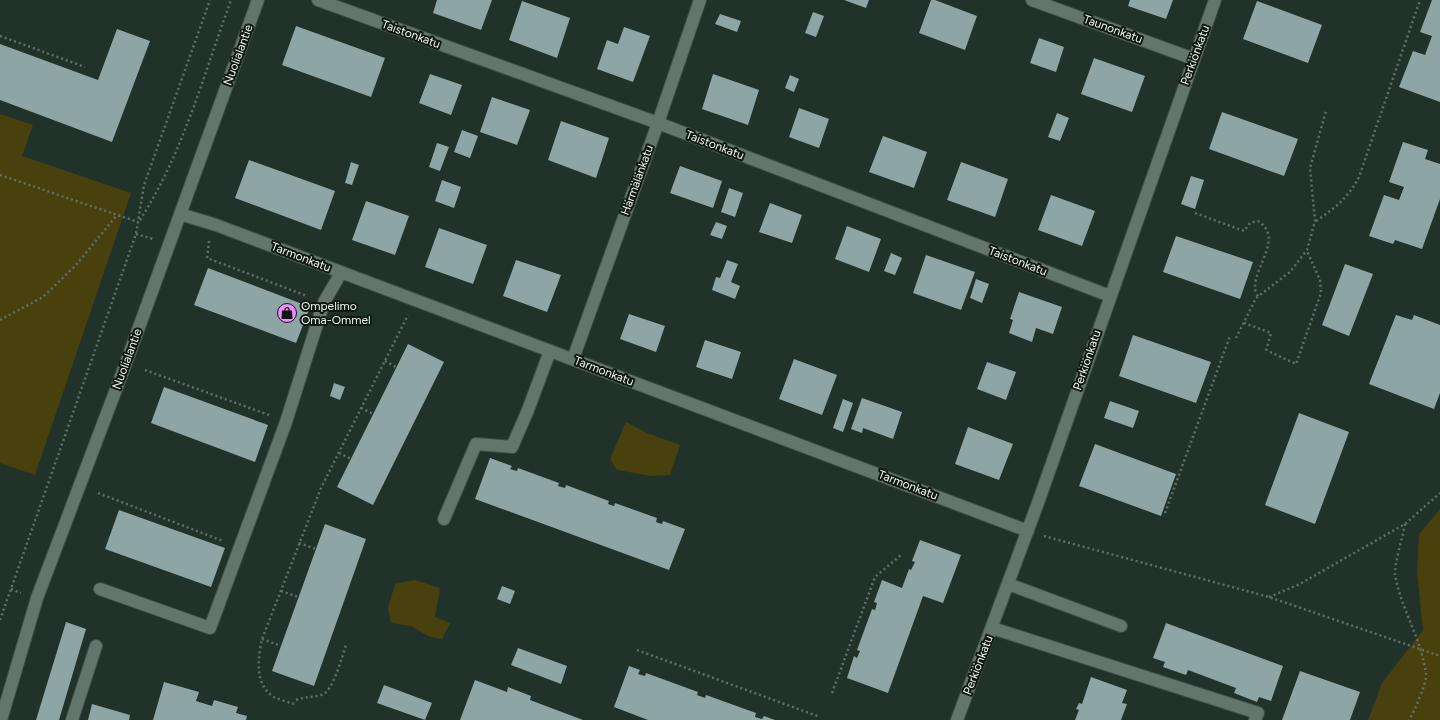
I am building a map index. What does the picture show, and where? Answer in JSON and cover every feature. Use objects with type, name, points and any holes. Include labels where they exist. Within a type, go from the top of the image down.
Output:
[{"type":"street","name":"Nuolialantie","points":[[1,720],[37,598],[258,0]]},
{"type":"street","name":"Taistonkatu","points":[[318,0],[658,123],[1110,296]]},
{"type":"street","name":"Härmälänkatu","points":[[573,359],[658,123],[700,0]]},
{"type":"street","name":"Taunonkatu","points":[[1032,0],[1194,60]]},
{"type":"street","name":"Perkiönkatu","points":[[957,720],[1028,530],[1215,0]]},
{"type":"street","name":"Tarmonkatu","points":[[180,214],[216,225],[1028,530]]},
{"type":"street","points":[[100,588],[210,628],[286,422],[324,302],[341,273]]},
{"type":"street","points":[[444,519],[476,444],[512,447],[528,410],[550,351]]},
{"type":"street","points":[[1008,584],[1121,626]]},
{"type":"street","points":[[992,628],[1258,713],[1256,720]]},
{"type":"street","points":[[72,720],[96,646]]},
{"type":"path","points":[[0,620],[138,222],[144,185],[210,0]]},
{"type":"path","points":[[138,222],[155,196],[182,140],[231,0]]},
{"type":"path","points":[[1315,221],[1335,208],[1352,192],[1359,177],[1420,0]]},
{"type":"path","points":[[0,36],[85,67]]},
{"type":"path","points":[[1236,338],[1258,297],[1290,272],[1307,250],[1315,221],[1310,168],[1326,111]]},
{"type":"path","points":[[0,175],[138,222]]},
{"type":"path","points":[[1195,213],[1244,231],[1250,223],[1258,221],[1264,225],[1268,234],[1268,244],[1255,287],[1258,297]]},
{"type":"path","points":[[0,320],[43,297],[76,265],[117,215]]},
{"type":"path","points":[[208,242],[207,258],[324,302]]},
{"type":"path","points":[[1270,352],[1296,364],[1321,293],[1320,280],[1307,250]]},
{"type":"path","points":[[294,704],[274,697],[266,691],[258,670],[258,658],[262,639],[321,488],[416,300]]},
{"type":"path","points":[[1244,323],[1271,333],[1266,351]]},
{"type":"path","points":[[1165,513],[1230,336]]},
{"type":"path","points":[[385,361],[396,367]]},
{"type":"path","points":[[145,370],[286,422]]},
{"type":"path","points":[[361,408],[373,414]]},
{"type":"path","points":[[339,453],[351,459]]},
{"type":"path","points":[[98,493],[240,547]]},
{"type":"path","points":[[1268,598],[1298,585],[1405,524],[1440,493]]},
{"type":"path","points":[[1405,524],[1395,574],[1406,615],[1418,647],[1426,676],[1413,714],[1409,720]]},
{"type":"path","points":[[1028,530],[1268,598],[1418,647],[1440,656]]},
{"type":"path","points":[[299,543],[316,548]]},
{"type":"path","points":[[832,693],[875,577],[901,555]]},
{"type":"path","points":[[281,591],[298,597]]},
{"type":"path","points":[[262,639],[281,646]]},
{"type":"path","points":[[296,700],[307,696],[322,696],[327,692],[346,645]]},
{"type":"path","points":[[637,650],[820,717]]},
{"type":"shaded area","points":[[0,114],[33,125],[22,156],[131,193],[35,475],[0,463]]},
{"type":"shaded area","points":[[626,422],[647,433],[680,445],[670,475],[651,476],[617,470],[610,459]]},
{"type":"shaded area","points":[[1440,509],[1440,720],[1368,720],[1382,683],[1423,630],[1417,573],[1419,534]]},
{"type":"shaded area","points":[[415,580],[440,588],[435,617],[450,623],[442,639],[430,637],[411,626],[391,623],[388,608],[395,584]]},
{"type":"building","points":[[437,0],[492,0],[481,30],[433,13]]},
{"type":"building","points":[[844,0],[869,0],[866,8]]},
{"type":"building","points":[[931,0],[935,0],[977,16],[965,50],[919,33]]},
{"type":"building","points":[[1130,0],[1173,0],[1166,19],[1128,6]]},
{"type":"building","points":[[1432,0],[1440,0],[1440,102],[1399,87],[1413,51],[1425,55],[1432,36],[1420,32]]},
{"type":"building","points":[[522,1],[570,18],[557,58],[509,40]]},
{"type":"building","points":[[1257,1],[1322,25],[1308,63],[1243,39]]},
{"type":"building","points":[[813,12],[824,16],[816,37],[805,33]]},
{"type":"building","points":[[720,14],[741,21],[737,32],[715,24]]},
{"type":"building","points":[[296,26],[385,58],[371,97],[282,65]]},
{"type":"building","points":[[624,27],[650,36],[633,82],[597,69],[607,40],[618,44]]},
{"type":"building","points":[[117,29],[150,41],[112,142],[0,100],[0,44],[98,80]]},
{"type":"building","points":[[1039,38],[1064,47],[1056,72],[1030,63]]},
{"type":"building","points":[[1094,58],[1145,76],[1132,112],[1081,94]]},
{"type":"building","points":[[430,74],[462,85],[451,115],[419,103]]},
{"type":"building","points":[[713,74],[759,90],[748,125],[702,109]]},
{"type":"building","points":[[790,75],[799,79],[794,92],[785,88]]},
{"type":"building","points":[[492,97],[530,110],[517,145],[480,132]]},
{"type":"building","points":[[799,108],[829,119],[819,148],[789,137]]},
{"type":"building","points":[[1222,112],[1298,139],[1284,176],[1209,149]]},
{"type":"building","points":[[1057,113],[1069,118],[1060,141],[1048,137]]},
{"type":"building","points":[[561,121],[609,138],[596,178],[548,160]]},
{"type":"building","points":[[462,130],[478,136],[470,158],[454,152]]},
{"type":"building","points":[[883,136],[927,152],[914,188],[869,172]]},
{"type":"building","points":[[1403,142],[1428,150],[1425,159],[1440,164],[1440,199],[1422,249],[1395,240],[1393,244],[1369,236],[1384,195],[1399,200],[1404,187],[1389,182]]},
{"type":"building","points":[[437,143],[449,147],[440,171],[429,167]]},
{"type":"building","points":[[249,160],[335,191],[321,230],[235,198]]},
{"type":"building","points":[[351,162],[359,165],[352,185],[345,183]]},
{"type":"building","points":[[961,162],[1008,179],[995,217],[947,200]]},
{"type":"building","points":[[680,166],[722,181],[713,208],[670,193]]},
{"type":"building","points":[[1191,176],[1204,180],[1195,209],[1181,204]]},
{"type":"building","points":[[442,180],[461,187],[454,208],[435,201]]},
{"type":"building","points":[[729,188],[743,193],[735,217],[721,212]]},
{"type":"building","points":[[1051,195],[1095,211],[1082,246],[1038,230]]},
{"type":"building","points":[[366,201],[409,216],[395,255],[352,240]]},
{"type":"building","points":[[770,203],[802,215],[792,243],[759,232]]},
{"type":"building","points":[[716,222],[727,226],[722,239],[710,235]]},
{"type":"building","points":[[847,226],[881,239],[869,272],[835,259]]},
{"type":"building","points":[[439,228],[487,245],[473,284],[425,267]]},
{"type":"building","points":[[1176,236],[1253,262],[1240,299],[1163,272]]},
{"type":"building","points":[[891,253],[902,258],[895,275],[884,271]]},
{"type":"building","points":[[926,255],[975,272],[961,310],[913,293]]},
{"type":"building","points":[[516,260],[561,275],[547,312],[503,296]]},
{"type":"building","points":[[727,260],[738,264],[731,282],[740,286],[735,299],[712,290],[716,277],[720,278]]},
{"type":"building","points":[[1345,264],[1373,274],[1349,336],[1322,325]]},
{"type":"building","points":[[208,268],[310,307],[296,343],[194,305]]},
{"type":"building","points":[[976,279],[989,284],[982,303],[970,298]]},
{"type":"building","points":[[1019,292],[1062,307],[1053,334],[1036,328],[1032,342],[1009,333],[1013,320],[1010,319]]},
{"type":"building","points":[[629,314],[665,326],[656,352],[620,339]]},
{"type":"building","points":[[1396,315],[1412,320],[1414,315],[1440,325],[1440,393],[1434,409],[1369,384]]},
{"type":"building","points":[[1133,335],[1211,362],[1196,403],[1119,376]]},
{"type":"building","points":[[705,340],[741,352],[732,379],[696,367]]},
{"type":"building","points":[[408,344],[444,362],[373,505],[337,487]]},
{"type":"building","points":[[794,359],[837,375],[822,415],[779,399]]},
{"type":"building","points":[[987,362],[1016,372],[1006,400],[977,389]]},
{"type":"building","points":[[334,383],[345,387],[340,400],[330,396]]},
{"type":"building","points":[[164,387],[268,425],[255,462],[151,423]]},
{"type":"building","points":[[862,398],[902,412],[893,439],[863,428],[862,433],[851,429]]},
{"type":"building","points":[[843,399],[853,403],[843,432],[833,428]]},
{"type":"building","points":[[1110,401],[1139,411],[1133,428],[1104,418]]},
{"type":"building","points":[[1299,413],[1349,432],[1315,524],[1265,505]]},
{"type":"building","points":[[968,427],[1013,444],[999,480],[955,464]]},
{"type":"building","points":[[1095,444],[1176,474],[1161,516],[1079,486]]},
{"type":"building","points":[[490,458],[512,466],[510,469],[517,471],[518,468],[559,483],[558,486],[565,488],[566,485],[609,501],[608,504],[614,506],[615,503],[657,518],[656,522],[662,524],[663,521],[685,529],[669,570],[475,499]]},
{"type":"building","points":[[119,510],[225,548],[211,587],[105,549]]},
{"type":"building","points":[[325,524],[366,539],[314,686],[272,671]]},
{"type":"building","points":[[920,540],[961,555],[943,603],[923,596],[888,693],[847,678],[854,656],[857,658],[860,651],[857,650],[872,609],[875,610],[877,603],[874,602],[882,580],[902,588],[909,569],[911,570],[915,562],[912,561]]},
{"type":"building","points":[[502,586],[515,591],[510,604],[497,599]]},
{"type":"building","points":[[66,622],[86,629],[59,720],[36,720]]},
{"type":"building","points":[[1166,623],[1283,666],[1271,701],[1259,697],[1257,702],[1234,693],[1236,688],[1188,670],[1186,675],[1163,667],[1165,662],[1153,658]]},
{"type":"building","points":[[518,648],[567,666],[561,684],[511,665]]},
{"type":"building","points":[[629,666],[640,670],[638,674],[645,676],[646,673],[698,692],[697,695],[705,698],[706,695],[756,713],[755,717],[762,719],[764,716],[775,720],[648,720],[614,707]]},
{"type":"building","points":[[1300,671],[1360,692],[1350,720],[1282,720]]},
{"type":"building","points":[[1091,677],[1127,690],[1122,703],[1127,704],[1121,720],[1075,720],[1079,710],[1076,709],[1079,703],[1082,704]]},
{"type":"building","points":[[475,680],[507,692],[508,687],[531,696],[530,700],[583,720],[460,720]]},
{"type":"building","points":[[164,682],[199,692],[196,701],[212,706],[214,700],[238,707],[236,713],[247,716],[246,720],[153,720]]},
{"type":"building","points":[[384,685],[432,703],[425,720],[377,703]]},
{"type":"building","points":[[92,704],[130,715],[129,720],[88,720]]},
{"type":"place","name":"Ompelimo Oma-Ommel","points":[[287,313]]}]
